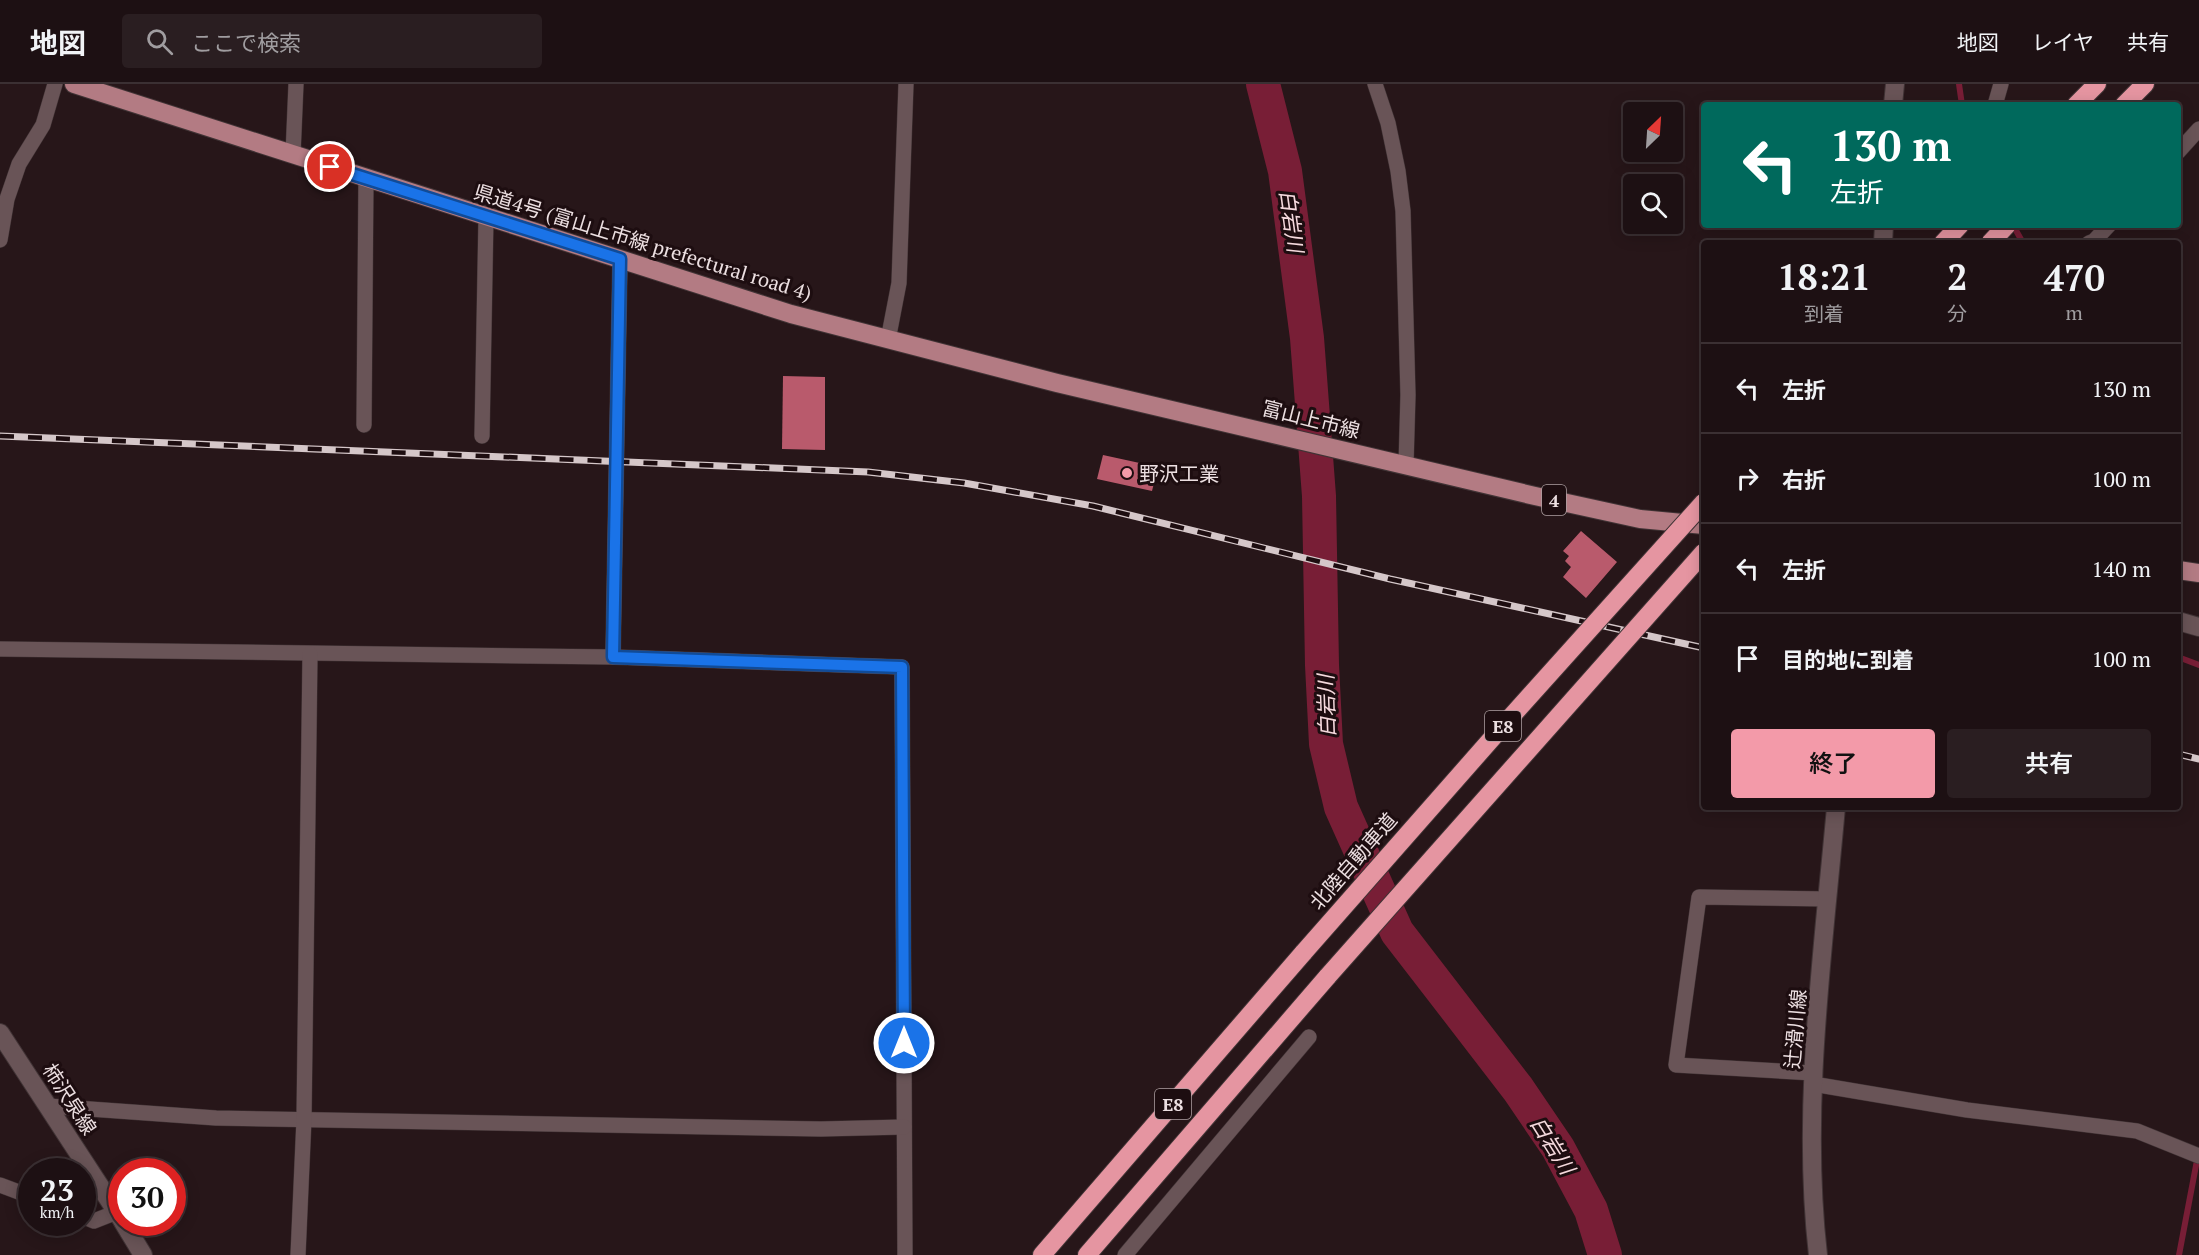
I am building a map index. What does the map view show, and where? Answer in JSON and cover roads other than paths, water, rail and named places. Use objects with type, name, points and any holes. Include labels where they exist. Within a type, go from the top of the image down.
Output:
[{"type":"highway","points":[[2079,102],[2097,84]]},
{"type":"highway","points":[[2127,102],[2145,84]]},
{"type":"highway","points":[[1946,240],[1957,228]]},
{"type":"highway","points":[[1993,240],[2004,228]]},
{"type":"highway","name":"北陸自動車道","points":[[1042,1255],[1319,934],[1701,505]]},
{"type":"highway","name":"E8","points":[[1087,1255],[1328,976],[1701,555]]},
{"type":"main road","name":"県道4号 (富山上市線 prefectural road 4)","points":[[74,84],[119,91],[293,155],[791,314],[1057,383],[1206,417]]},
{"type":"main road","points":[[1893,102],[1895,84]]},
{"type":"main road","name":"富山上市線","points":[[1206,417],[1406,465]]},
{"type":"main road","name":"4","points":[[1406,465],[1640,519],[1701,525]]},
{"type":"main road","points":[[2181,570],[2199,573]]},
{"type":"main road","points":[[2181,622],[2199,627]]},
{"type":"main road","name":"辻滑川線","points":[[1818,1255],[1814,1222],[1813,1079],[1836,810]]},
{"type":"main road","name":"柿沢泉線","points":[[0,1033],[108,1198]]},
{"type":"main road","name":"柿沢泉線","points":[[132,1236],[143,1255]]},
{"type":"street","points":[[0,240],[10,190],[19,164],[43,125],[55,84]]},
{"type":"street","points":[[293,155],[296,84]]},
{"type":"street","points":[[888,340],[899,283],[906,84]]},
{"type":"street","points":[[1375,84],[1388,123],[1403,211],[1408,395],[1406,465]]},
{"type":"street","points":[[1996,102],[2001,84]]},
{"type":"street","points":[[2181,149],[2199,129]]},
{"type":"street","points":[[364,424],[366,178]]},
{"type":"street","points":[[482,436],[486,217]]},
{"type":"street","points":[[2095,240],[2106,228]]},
{"type":"street","points":[[613,657],[620,259]]},
{"type":"street","points":[[0,649],[613,657],[902,667],[905,1255]]},
{"type":"street","points":[[298,1255],[304,1119],[310,654]]},
{"type":"street","points":[[1828,899],[1699,897],[1676,1065],[1813,1079],[1967,1110],[2137,1131],[2199,1156]]},
{"type":"street","points":[[1125,1255],[1309,1037]]},
{"type":"street","points":[[48,1106],[216,1118],[821,1129],[904,1127]]},
{"type":"street","points":[[0,1185],[18,1192]]},
{"type":"waterway","name":"白岩川","points":[[1263,84],[1285,171],[1307,338],[1319,496],[1326,744],[1341,807],[1397,932],[1518,1089],[1558,1148],[1591,1210],[1605,1255]]},
{"type":"waterway","points":[[1959,84],[1962,102]]},
{"type":"waterway","points":[[2015,228],[2021,240]]},
{"type":"waterway","points":[[2181,658],[2199,665]]},
{"type":"waterway","points":[[2179,1255],[2198,1155]]},
{"type":"railway","points":[[0,436],[868,472],[964,483],[1093,506],[1390,579],[1701,647]]},
{"type":"railway","points":[[2181,755],[2199,759]]},
{"type":"place","name":"野沢工業","points":[[1127,473]]}]
